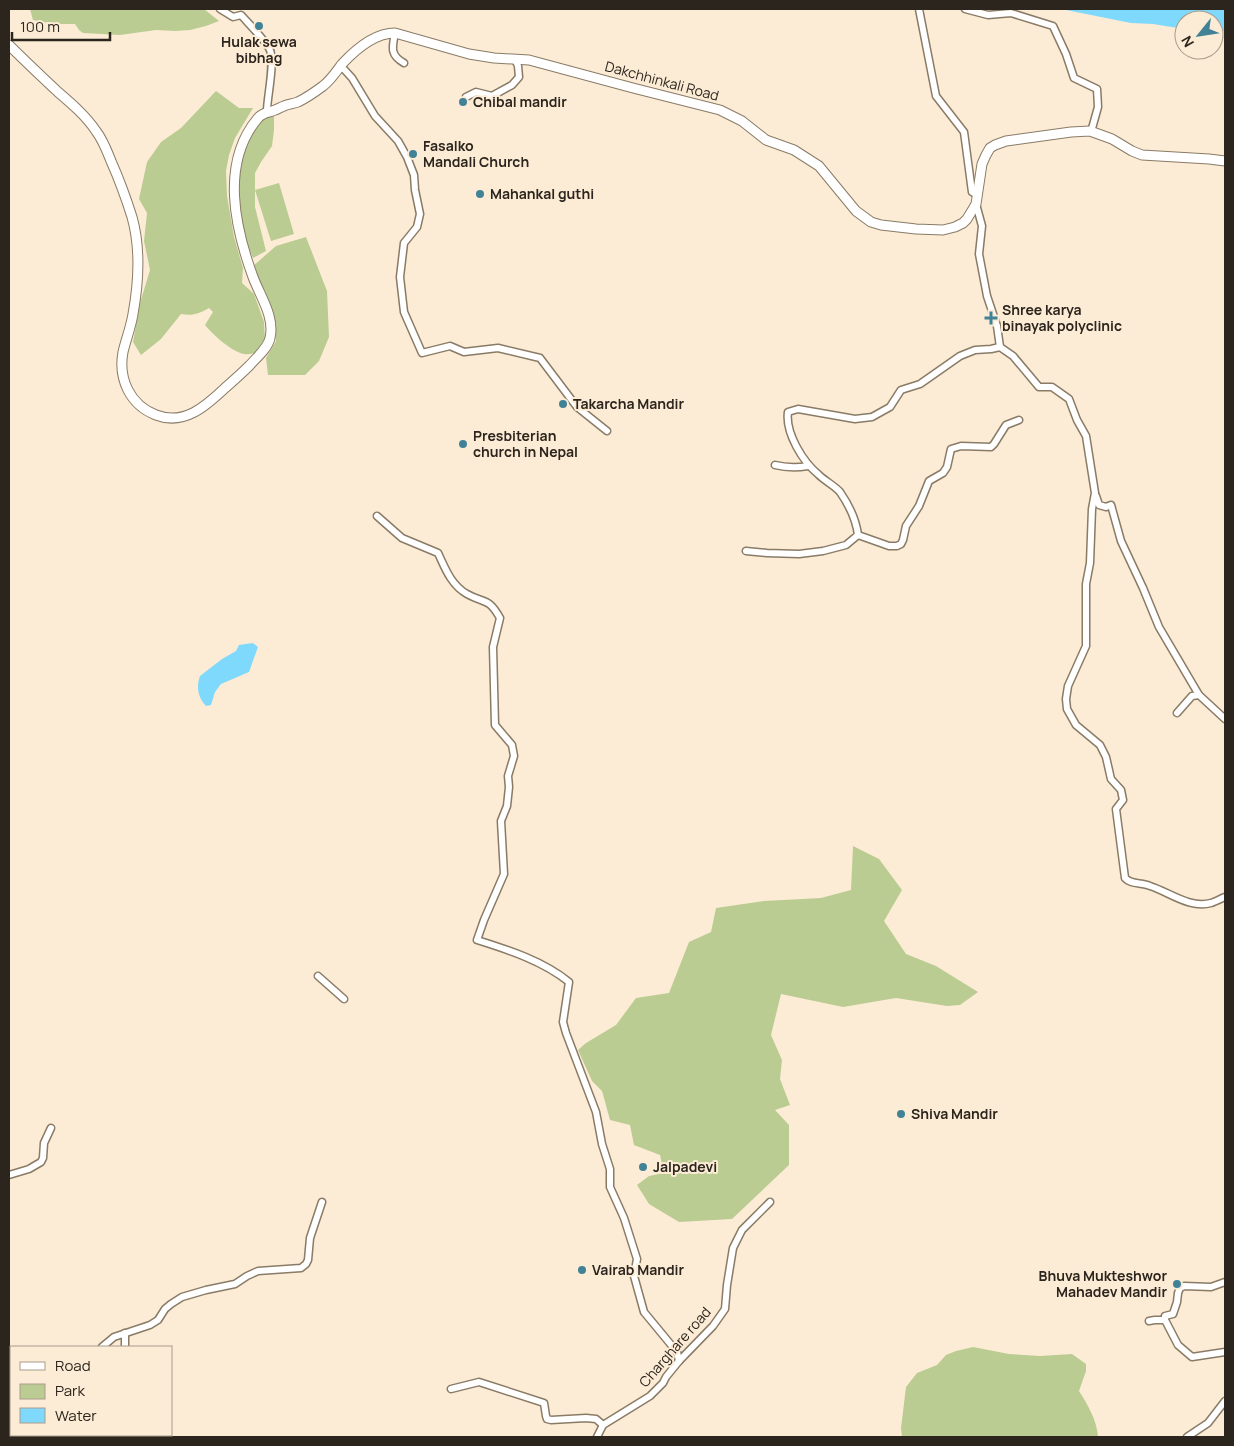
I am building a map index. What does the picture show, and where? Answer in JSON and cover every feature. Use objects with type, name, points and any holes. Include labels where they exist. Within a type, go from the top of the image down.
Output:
[{"type":"main road","points":[[9,45],[86,118],[98,132],[119,178],[137,239],[139,268],[133,317],[123,355],[123,377],[134,401],[144,409],[164,418],[176,419],[189,415],[205,406],[258,357],[271,337],[270,320],[253,278],[234,209],[237,160],[243,142],[252,126],[267,111],[273,111],[310,96],[325,85],[348,58],[375,38],[387,33],[395,33]]},
{"type":"main road","name":"Dakchhinkali Road","points":[[395,33],[470,54],[494,58],[529,60],[720,110],[742,121],[766,140],[794,150],[819,166],[856,210],[871,222],[916,229],[943,230],[955,227],[967,219],[977,200]]},
{"type":"main road","points":[[977,200],[982,164],[990,148],[1006,141],[1071,132],[1091,132],[1112,139],[1142,155],[1225,161]]},
{"type":"street","points":[[220,9],[233,17],[241,15],[270,49],[272,59],[267,111]]},
{"type":"street","points":[[920,9],[936,96],[964,132],[972,192],[977,200],[982,226],[979,254],[987,296],[997,326],[1000,347],[1018,362],[1039,388],[1052,387],[1069,399],[1086,436],[1099,505],[1106,507],[1112,505],[1121,542],[1159,627],[1199,695],[1225,719]]},
{"type":"street","points":[[966,9],[988,15],[1011,13],[1053,26],[1066,54],[1074,78],[1097,89],[1098,107],[1091,132]]},
{"type":"street","points":[[395,33],[394,54],[396,58],[404,63]]},
{"type":"street","points":[[466,97],[476,92],[492,96],[515,83],[519,77],[515,59]]},
{"type":"street","points":[[341,66],[352,78],[375,116],[398,141],[414,175],[420,214],[417,227],[404,243],[400,277],[404,312],[422,353],[450,346],[464,352],[498,348],[540,358],[578,407],[607,431]]},
{"type":"street","points":[[858,534],[851,510],[839,491],[808,466],[791,434],[788,425],[788,412],[798,409],[855,419],[872,417],[890,407],[901,390],[920,384],[960,356],[974,350],[1000,347]]},
{"type":"street","points":[[858,534],[889,546],[901,544],[906,526],[919,506],[929,481],[943,473],[947,467],[951,449],[961,446],[990,447],[1006,425],[1019,420]]},
{"type":"street","points":[[775,466],[797,468],[808,466]]},
{"type":"street","points":[[1096,493],[1092,509],[1090,563],[1086,584],[1086,646],[1068,686],[1067,708],[1076,725],[1100,745],[1106,757],[1111,779],[1121,790],[1123,800],[1116,809],[1125,878],[1130,882],[1149,885],[1172,896],[1194,903],[1210,904],[1225,897]]},
{"type":"street","points":[[377,516],[402,538],[438,553],[450,579],[466,594],[489,602],[500,618],[493,646],[495,725],[512,745],[514,756],[508,776],[507,806],[501,821],[504,874],[477,940],[503,948],[555,971],[570,982],[563,1022],[596,1112],[602,1144],[610,1168],[610,1187],[624,1218],[637,1259],[634,1276],[636,1285],[644,1312],[676,1352],[679,1361]]},
{"type":"street","points":[[746,551],[784,554],[807,553],[846,545],[858,534]]},
{"type":"street","points":[[1178,713],[1192,696],[1199,695]]},
{"type":"street","points":[[318,976],[344,1000]]},
{"type":"street","points":[[9,1175],[29,1169],[41,1162],[44,1143],[51,1128]]},
{"type":"street","points":[[103,1346],[114,1337],[150,1325],[158,1320],[165,1309],[182,1298],[206,1290],[235,1284],[258,1271],[276,1268],[301,1268],[308,1260],[310,1238],[322,1202]]},
{"type":"street","name":"Charghare road","points":[[603,1425],[650,1396],[663,1383],[679,1361],[713,1326],[725,1309],[733,1248],[742,1230],[770,1202]]},
{"type":"street","points":[[1165,1320],[1165,1316],[1173,1314],[1180,1288],[1184,1286],[1211,1287],[1225,1282]]},
{"type":"street","points":[[1149,1321],[1165,1320]]},
{"type":"street","points":[[1165,1320],[1178,1345],[1192,1357],[1225,1352]]},
{"type":"street","points":[[125,1333],[125,1346]]},
{"type":"street","points":[[451,1389],[479,1382],[544,1403],[547,1419],[596,1419],[603,1425],[598,1437]]},
{"type":"street","points":[[1188,1437],[1208,1423],[1225,1401]]},
{"type":"green space","points":[[30,9],[204,9],[219,21],[190,30],[156,30],[120,35],[83,33],[75,24],[53,24],[33,20]]},
{"type":"green space","points":[[216,91],[239,108],[253,108],[235,138],[229,155],[226,171],[227,196],[234,237],[243,268],[242,283],[254,294],[264,322],[265,340],[256,353],[239,353],[217,338],[205,325],[213,312],[209,308],[195,314],[181,314],[161,339],[141,355],[133,342],[140,303],[150,270],[144,241],[147,213],[139,199],[147,162],[161,142],[181,128]]},
{"type":"green space","points":[[270,110],[274,116],[272,146],[255,173],[255,207],[266,251],[253,258],[244,236],[238,212],[240,147],[250,128]]},
{"type":"green space","points":[[279,183],[294,234],[271,241],[255,190]]},
{"type":"green space","points":[[306,237],[327,291],[329,337],[319,361],[305,375],[268,375],[266,358],[276,341],[272,310],[253,266],[276,246]]},
{"type":"green space","points":[[853,846],[879,859],[902,890],[884,921],[906,954],[936,966],[978,992],[960,1005],[947,1006],[896,998],[843,1007],[781,994],[771,1035],[782,1060],[780,1079],[790,1105],[775,1110],[789,1125],[789,1165],[732,1219],[679,1222],[649,1204],[637,1185],[649,1176],[664,1173],[660,1155],[634,1145],[630,1125],[610,1120],[602,1091],[592,1081],[578,1050],[616,1025],[636,998],[669,993],[689,942],[711,932],[716,908],[764,901],[821,898],[851,890]]},
{"type":"green space","points":[[973,1347],[1009,1354],[1040,1356],[1072,1354],[1086,1364],[1086,1371],[1079,1391],[1094,1419],[1098,1437],[902,1437],[901,1428],[906,1387],[917,1373],[937,1365],[946,1355]]},
{"type":"water","points":[[1061,9],[1225,9],[1225,31],[1224,10],[1174,10],[1174,27],[1131,23]]},
{"type":"water","points":[[253,643],[258,647],[249,672],[221,684],[215,692],[211,705],[206,706],[198,692],[200,676],[236,651],[239,645]]},
{"type":"place","name":"Hulak sewa bibhag","points":[[259,26]]},
{"type":"place","name":"Chibal mandir","points":[[463,102]]},
{"type":"place","name":"Fasalko Mandali Church","points":[[413,154]]},
{"type":"place","name":"Mahankal guthi","points":[[480,194]]},
{"type":"place","name":"Shree karya binayak polyclinic","points":[[991,318]]},
{"type":"place","name":"Takarcha Mandir","points":[[563,404]]},
{"type":"place","name":"Presbiterian church in Nepal","points":[[463,444]]},
{"type":"place","name":"Shiva Mandir","points":[[901,1114]]},
{"type":"place","name":"Jalpadevi","points":[[643,1167]]},
{"type":"place","name":"Vairab Mandir","points":[[582,1270]]},
{"type":"place","name":"Bhuva Mukteshwor Mahadev Mandir","points":[[1177,1284]]}]
